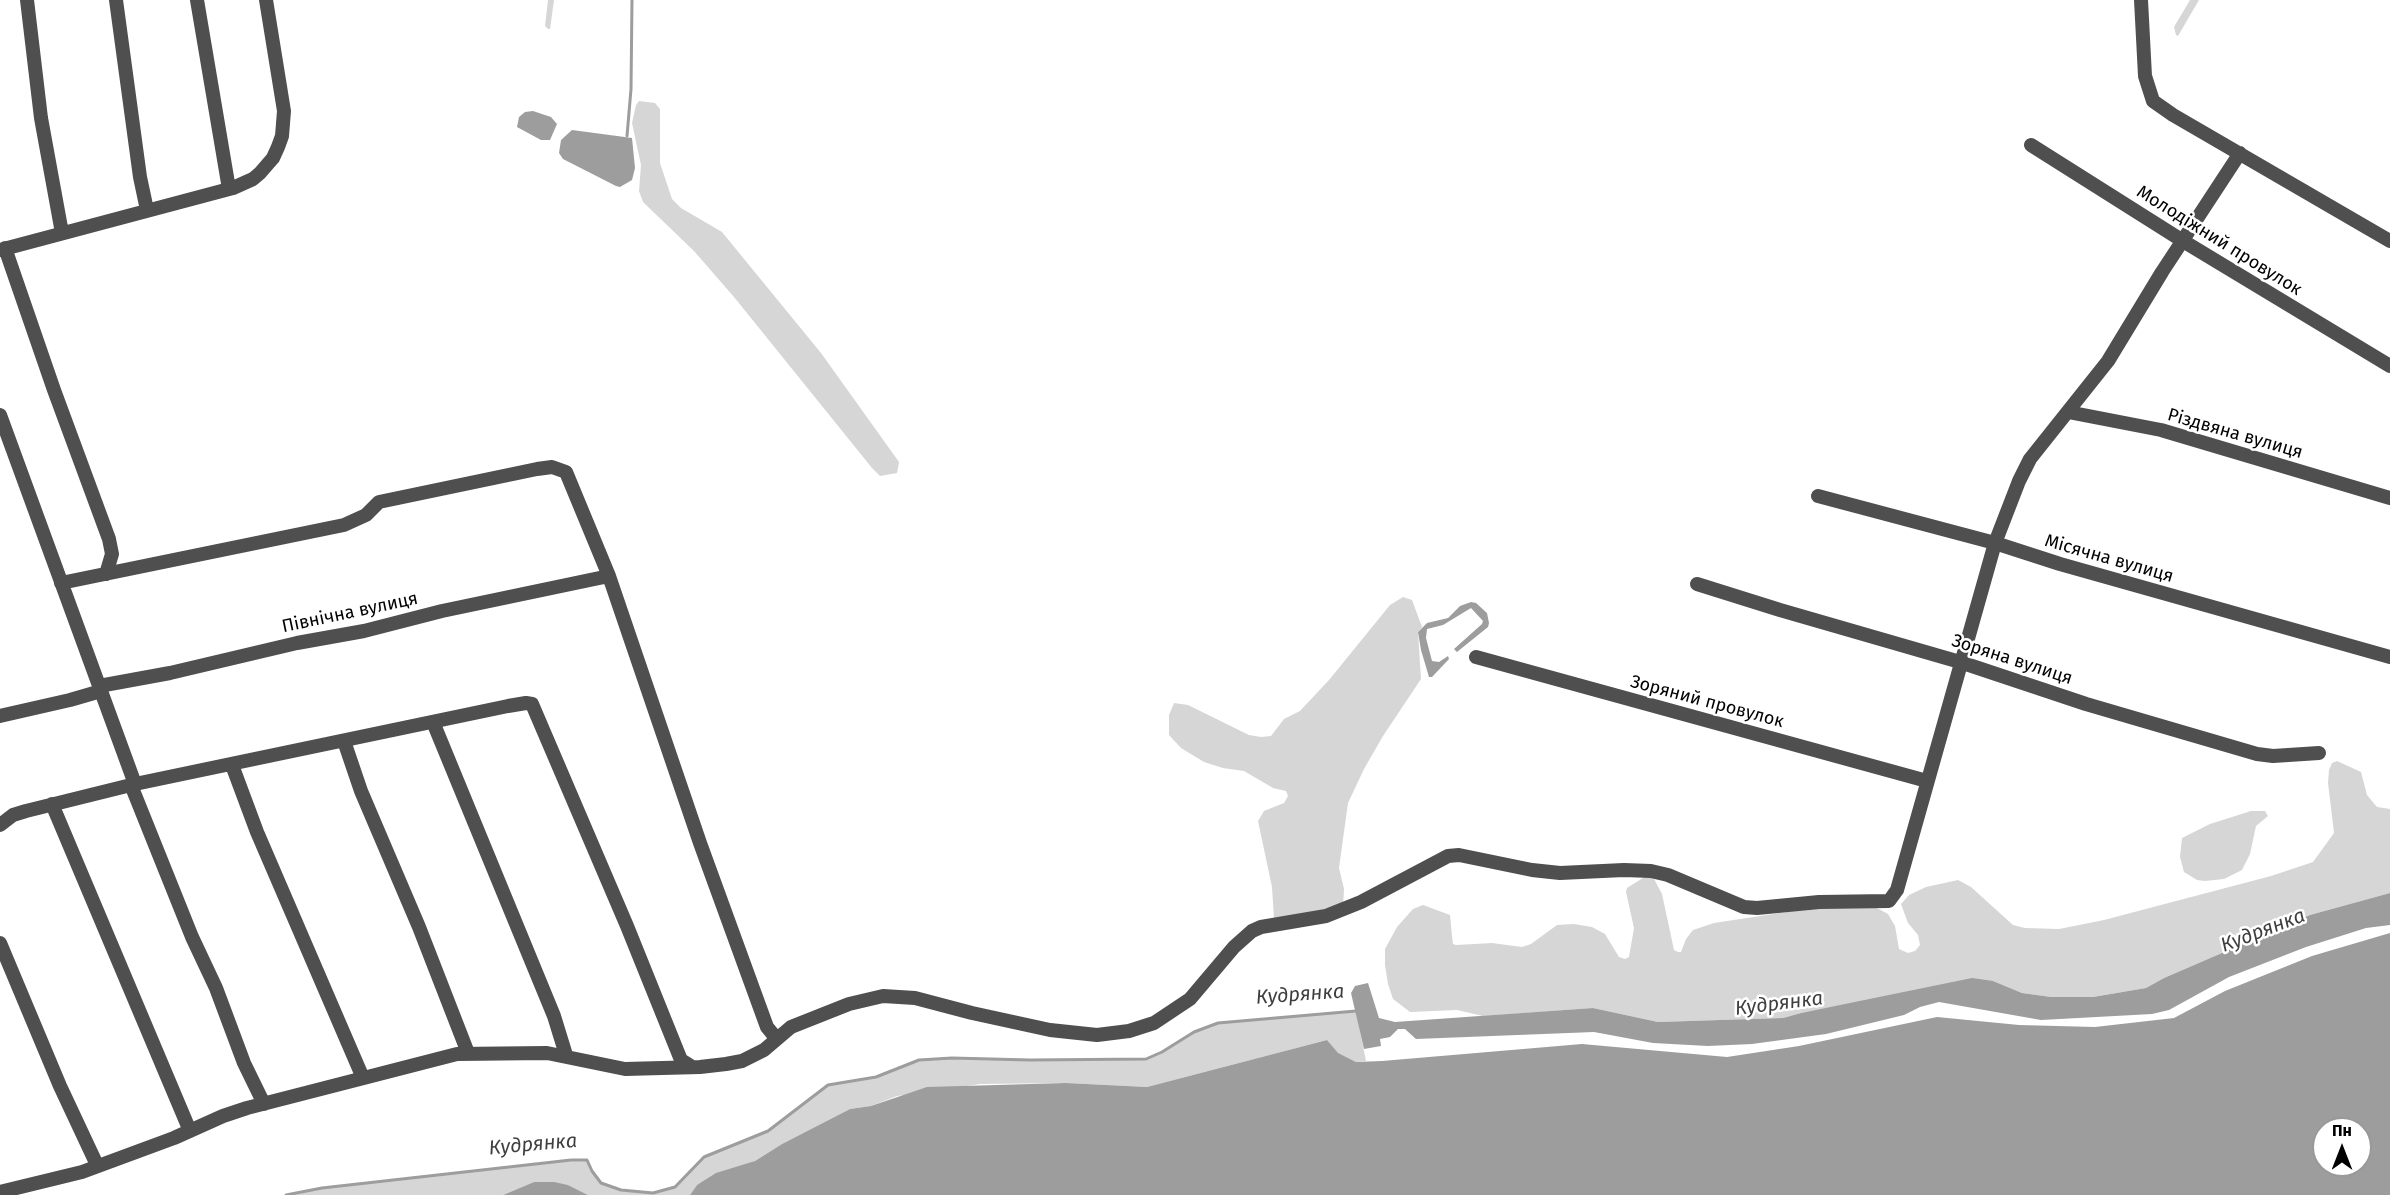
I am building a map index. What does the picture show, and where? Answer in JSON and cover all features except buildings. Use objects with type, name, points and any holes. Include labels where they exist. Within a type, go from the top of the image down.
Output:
[{"type":"street","points":[[27,0],[41,118],[62,233]]},
{"type":"street","points":[[116,0],[138,167],[147,210]]},
{"type":"street","points":[[197,0],[229,189]]},
{"type":"street","points":[[106,574],[112,554],[106,528],[54,390],[24,297],[2,249],[229,189],[245,183],[260,173],[273,158],[282,136],[283,98],[266,0]]},
{"type":"street","points":[[2141,0],[2145,76],[2153,101],[2335,211],[2390,241]]},
{"type":"street","name":"Молодіжний провулок","points":[[2031,145],[2183,241],[2390,366]]},
{"type":"street","points":[[0,1192],[66,1177],[190,1131],[222,1116],[457,1054],[547,1053],[566,1055],[625,1069],[692,1067],[742,1061],[764,1050],[791,1026],[866,998],[884,996],[915,998],[1050,1030],[1097,1035],[1129,1031],[1154,1023],[1190,999],[1234,947],[1261,927],[1326,916],[1360,903],[1400,883],[1440,858],[1458,855],[1532,870],[1584,873],[1624,870],[1668,875],[1744,907],[1757,908],[1819,902],[1889,901],[1897,890],[1995,543],[2019,481],[2030,459],[2108,361],[2240,153]]},
{"type":"street","name":"Різдвяна вулиця","points":[[2068,412],[2161,430],[2390,498]]},
{"type":"street","points":[[0,415],[133,785],[192,937],[216,988],[241,1056],[264,1104]]},
{"type":"street","points":[[61,583],[344,525],[366,515],[379,502],[552,467],[566,472],[609,576],[704,855],[767,1026],[776,1038]]},
{"type":"street","name":"Місячна вулиця","points":[[1818,496],[1995,543],[2060,564],[2390,657]]},
{"type":"street","name":"Північна вулиця","points":[[0,716],[100,688],[297,643],[375,629],[441,611],[609,576]]},
{"type":"street","name":"Зоряна вулиця","points":[[1697,584],[1960,662],[2086,704],[2257,754],[2272,756],[2319,753]]},
{"type":"street","name":"Зоряний провулок","points":[[1476,657],[1928,781]]},
{"type":"street","points":[[0,825],[13,815],[133,785],[526,703],[532,704],[627,926],[681,1060],[692,1067]]},
{"type":"street","points":[[433,722],[554,1016],[566,1055]]},
{"type":"street","points":[[344,741],[361,791],[422,935],[468,1053]]},
{"type":"street","points":[[231,765],[257,832],[363,1078]]},
{"type":"street","points":[[52,804],[190,1131]]},
{"type":"street","points":[[0,943],[60,1086],[97,1165]]},
{"type":"shaded area","points":[[548,0],[554,0],[550,29],[545,26]]},
{"type":"shaded area","points":[[2190,0],[2199,0],[2178,36],[2174,27]]},
{"type":"shaded area","points":[[639,101],[655,103],[660,109],[660,163],[672,199],[681,208],[722,232],[821,353],[899,462],[897,473],[880,476],[872,468],[734,297],[694,251],[643,202],[639,191],[641,165],[632,123]]},
{"type":"shaded area","points":[[533,111],[551,117],[557,124],[550,140],[541,140],[517,127],[519,117],[525,112]]},
{"type":"shaded area","points":[[572,130],[632,138],[635,168],[632,180],[620,187],[616,186],[563,159],[559,153],[561,140]]},
{"type":"shaded area","points":[[1403,597],[1412,600],[1422,627],[1418,632],[1421,679],[1383,736],[1348,803],[1339,868],[1344,889],[1343,906],[1340,913],[1274,919],[1272,887],[1258,821],[1264,811],[1284,803],[1288,796],[1286,791],[1273,788],[1244,771],[1204,762],[1181,748],[1169,735],[1169,715],[1174,703],[1188,705],[1249,735],[1271,736],[1284,719],[1300,711],[1329,680],[1390,605]]},
{"type":"shaded area","points":[[1471,602],[1476,603],[1487,613],[1488,627],[1457,652],[1454,649],[1483,621],[1471,608],[1443,625],[1427,629],[1426,638],[1432,661],[1439,662],[1448,656],[1449,659],[1432,677],[1429,677],[1418,632],[1427,623],[1448,618],[1460,606]]},
{"type":"shaded area","points":[[2337,761],[2361,772],[2367,795],[2377,807],[2390,809],[2390,893],[2310,915],[2164,978],[2146,988],[2093,997],[2051,997],[2022,993],[1993,981],[1925,989],[1783,1018],[1658,1022],[1593,1008],[1483,1016],[1457,1010],[1410,1012],[1393,999],[1388,984],[1385,949],[1397,927],[1413,909],[1423,905],[1450,915],[1453,944],[1456,945],[1492,943],[1522,947],[1531,944],[1557,925],[1574,924],[1592,927],[1605,934],[1619,957],[1625,959],[1629,957],[1634,928],[1627,888],[1646,876],[1653,877],[1662,894],[1674,950],[1678,952],[1681,952],[1686,939],[1693,930],[1714,923],[1826,906],[1875,907],[1888,914],[1895,926],[1899,949],[1908,953],[1915,951],[1920,945],[1918,935],[1908,923],[1901,904],[1909,895],[1926,887],[1958,880],[1971,887],[2013,925],[2025,928],[2059,929],[2104,920],[2271,876],[2313,862],[2334,833],[2328,783],[2329,770],[2332,763]]},
{"type":"shaded area","points":[[2251,811],[2265,811],[2268,816],[2256,826],[2250,854],[2242,870],[2224,879],[2205,881],[2197,880],[2184,872],[2180,857],[2182,838],[2210,824]]},
{"type":"shaded area","points":[[2390,893],[2390,925],[2366,928],[2306,947],[2229,977],[2169,1010],[2152,1014],[2041,1020],[1939,1002],[1920,1007],[1904,1015],[1826,1034],[1752,1044],[1708,1046],[1653,1043],[1594,1032],[1416,1039],[1405,1029],[1398,1029],[1390,1037],[1380,1039],[1381,1046],[1364,1049],[1351,993],[1355,986],[1368,983],[1379,1018],[1395,1022],[1593,1008],[1658,1022],[1783,1018],[1972,978],[1993,981],[2022,993],[2051,997],[2093,997],[2146,988],[2164,978],[2310,915]]},
{"type":"shaded area","points":[[2390,933],[2390,1195],[690,1195],[697,1185],[716,1173],[755,1161],[782,1144],[850,1109],[871,1106],[927,1087],[1066,1083],[1147,1087],[1327,1040],[1338,1053],[1356,1062],[1582,1044],[1727,1057],[1799,1046],[1937,1017],[2019,1025],[2095,1027],[2174,1018],[2225,991],[2312,956]]},
{"type":"shaded area","points":[[1356,1012],[1366,1061],[1356,1062],[1337,1053],[1327,1040],[1147,1087],[1066,1083],[980,1084],[897,1096],[871,1106],[850,1109],[782,1144],[755,1161],[697,1185],[690,1195],[588,1195],[568,1185],[534,1182],[503,1195],[286,1195],[322,1188],[571,1160],[587,1160],[592,1171],[602,1183],[621,1190],[653,1193],[675,1187],[704,1157],[768,1131],[828,1085],[876,1077],[919,1060],[952,1058],[1146,1059],[1194,1032],[1218,1023]]},
{"type":"shaded area","points":[[534,1182],[568,1185],[588,1195],[503,1195]]},
{"type":"waterway","points":[[627,136],[631,89],[632,0]]},
{"type":"waterway","name":"Кудрянка","points":[[286,1195],[322,1188],[571,1160],[587,1160],[601,1183],[621,1190],[653,1193],[675,1187],[704,1157],[768,1131],[828,1085],[876,1077],[919,1060],[952,1058],[1146,1059],[1194,1032],[1218,1023],[1356,1011]]}]
